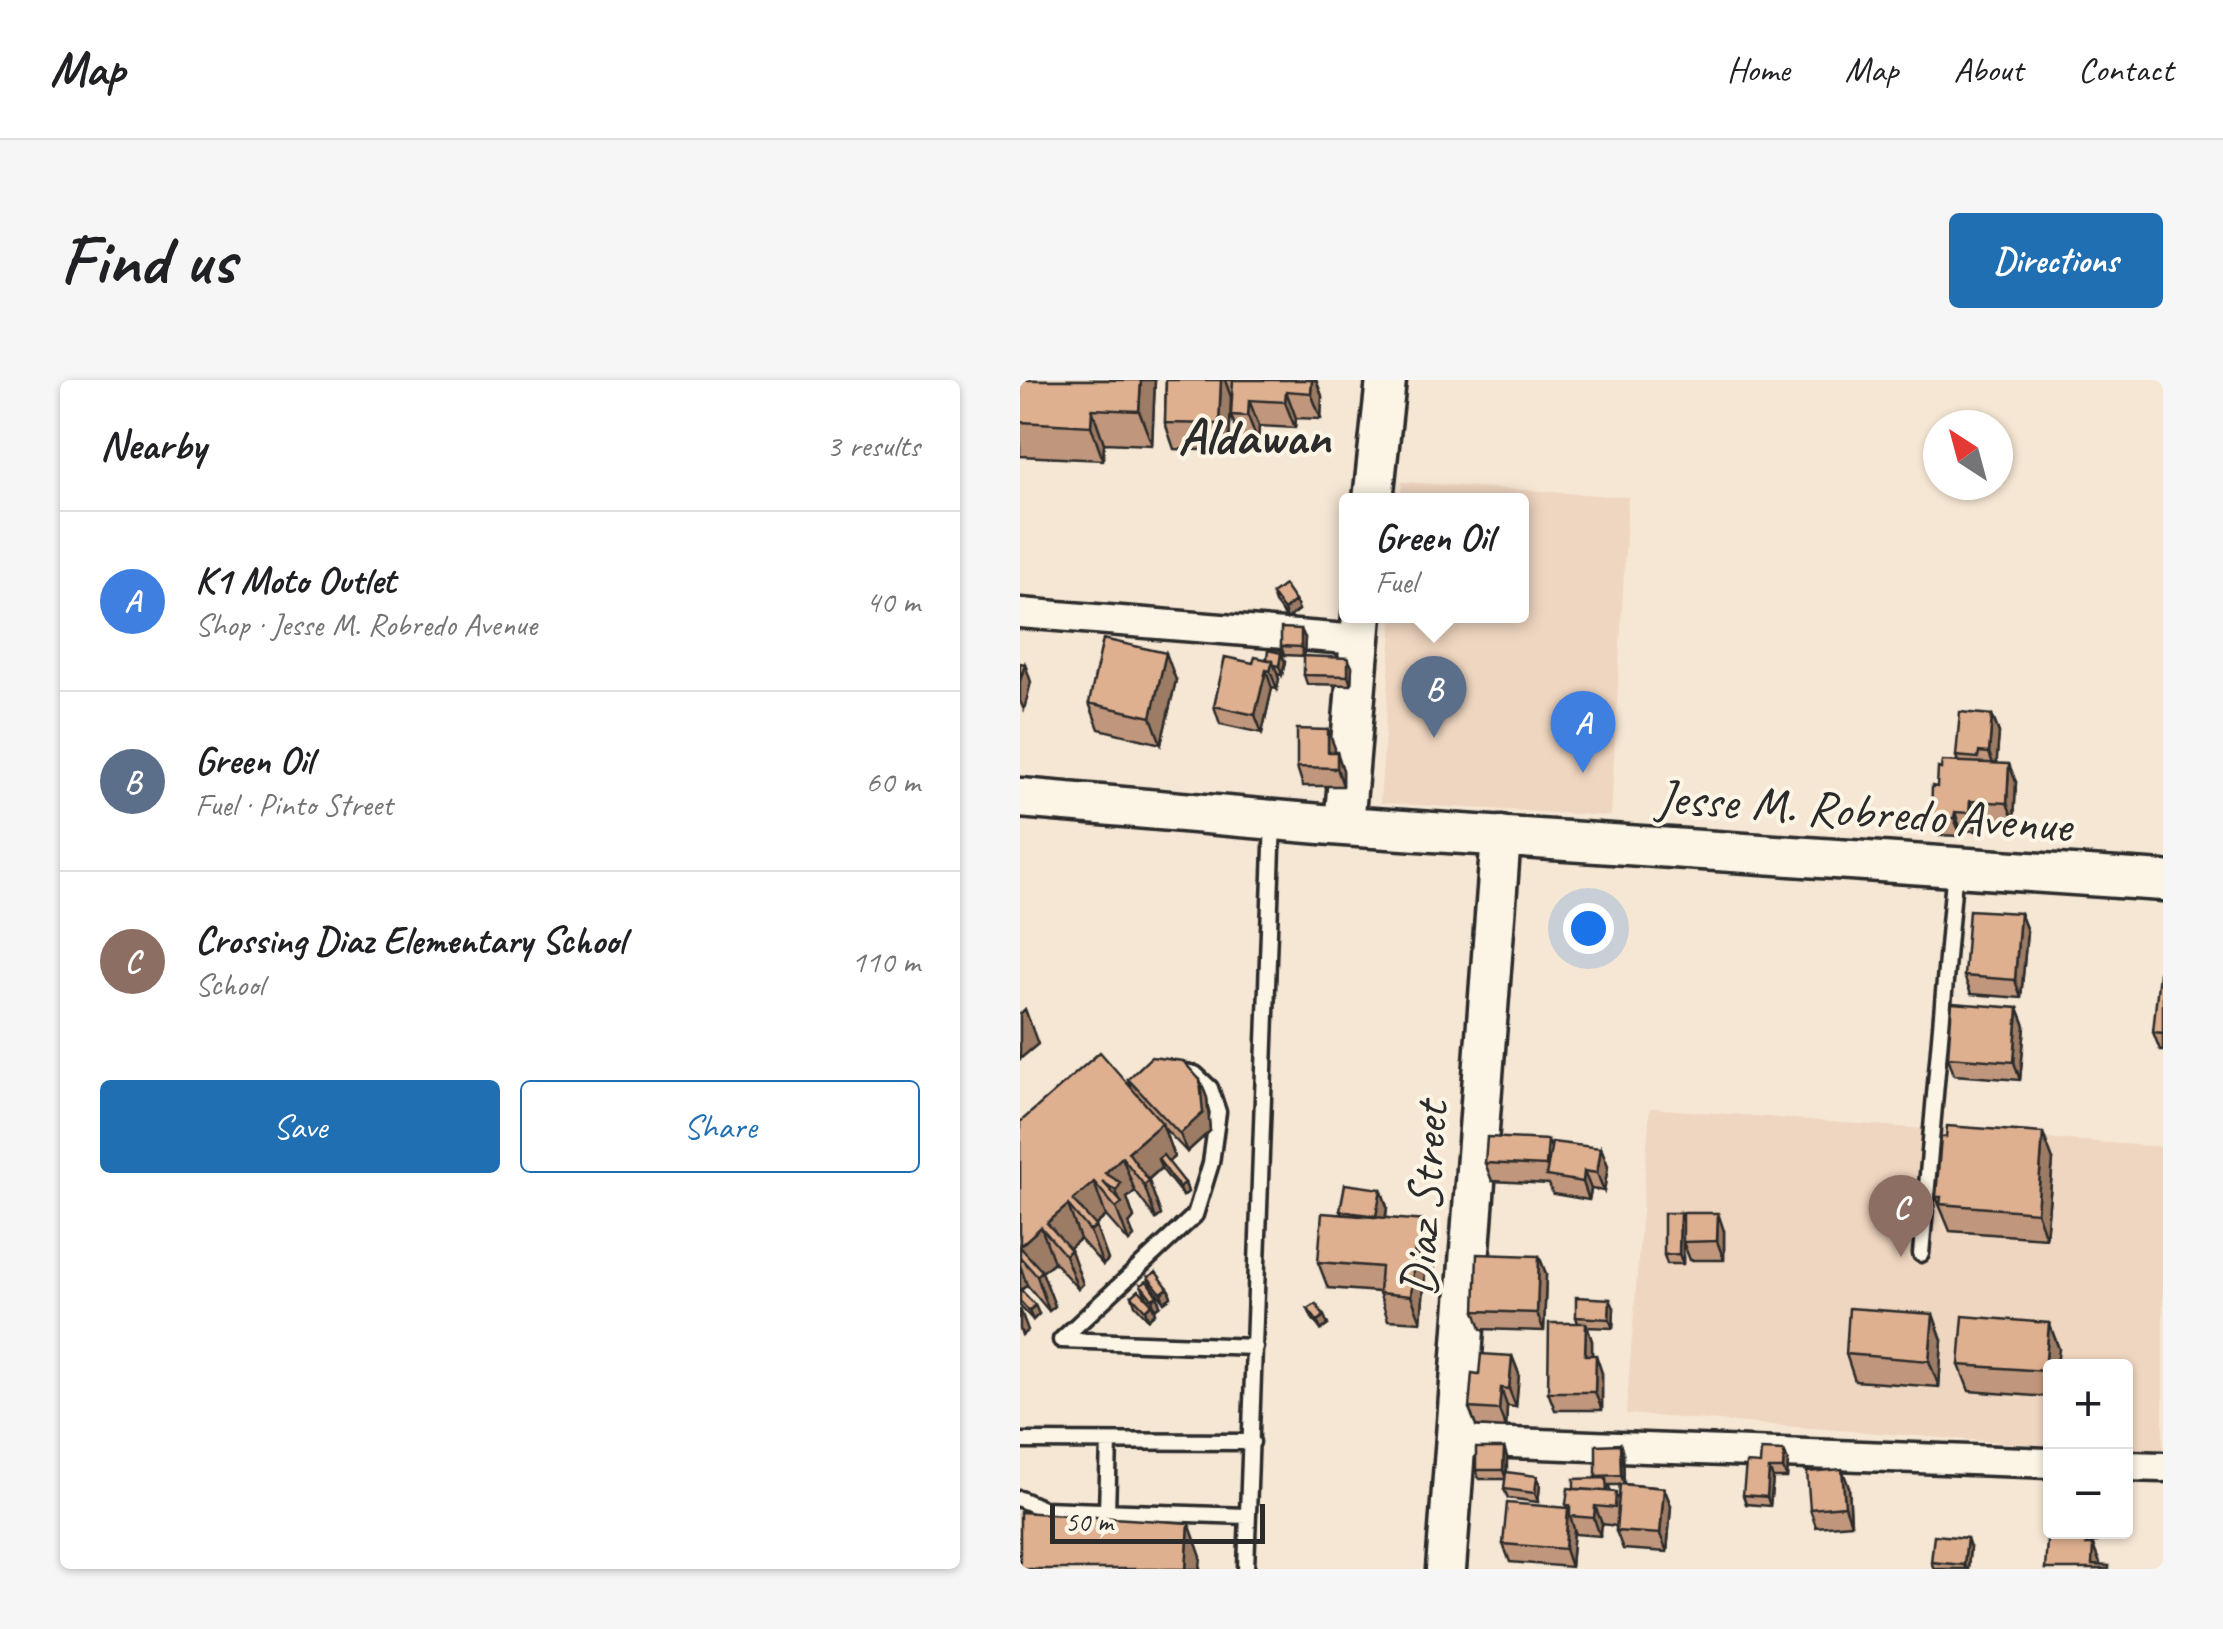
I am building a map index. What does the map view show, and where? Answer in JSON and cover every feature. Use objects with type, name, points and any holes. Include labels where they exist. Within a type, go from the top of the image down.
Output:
[{"type":"main road","points":[[1373,493],[1386,380]]},
{"type":"main road","points":[[1344,826],[1361,628]]},
{"type":"main road","name":"Jesse M. Robredo Avenue","points":[[1020,798],[1344,826],[2163,882]]},
{"type":"main road","name":"Diaz Street","points":[[1446,1569],[1501,836]]},
{"type":"street","points":[[1020,613],[1361,628]]},
{"type":"street","points":[[1456,1441],[2043,1463]]},
{"type":"street","points":[[2133,1466],[2163,1467]]},
{"type":"lane","points":[[1246,1569],[1274,819]]},
{"type":"lane","points":[[1921,1254],[1955,866]]},
{"type":"lane","points":[[1171,1069],[1194,1074],[1210,1088],[1218,1112],[1212,1164],[1196,1215],[1061,1340],[1255,1346]]},
{"type":"lane","points":[[1020,1442],[1252,1442]]},
{"type":"lane","points":[[1107,1511],[1109,1442]]},
{"type":"lane","points":[[1020,1499],[1042,1508],[1247,1516]]},
{"type":"shaded area","points":[[1402,482],[1628,497],[1611,816],[1380,803],[1393,623],[1529,623],[1529,493],[1401,493]]},
{"type":"shaded area","points":[[1650,1108],[2163,1147],[2163,1454],[2133,1452],[2133,1359],[2043,1359],[2043,1445],[1626,1414]]},
{"type":"building","points":[[1020,380],[1141,380],[1139,411],[1092,409],[1091,426],[1020,422]]},
{"type":"building","points":[[1166,380],[1221,380],[1219,424],[1165,423]]},
{"type":"building","points":[[1233,380],[1312,380],[1311,393],[1286,391],[1285,402],[1249,400],[1248,416],[1231,415]]},
{"type":"building","points":[[1284,585],[1295,601],[1284,610],[1272,594]]},
{"type":"building","points":[[1281,628],[1301,629],[1301,647],[1281,646]]},
{"type":"building","points":[[1103,639],[1166,653],[1151,717],[1089,703]]},
{"type":"building","points":[[1268,650],[1281,653],[1279,666],[1267,659]]},
{"type":"building","points":[[1304,656],[1348,658],[1348,676],[1304,675]]},
{"type":"building","points":[[1225,657],[1253,663],[1255,657],[1273,661],[1270,671],[1266,670],[1255,715],[1214,706]]},
{"type":"building","points":[[1960,712],[1992,715],[1989,753],[1979,752],[1978,758],[1956,756]]},
{"type":"building","points":[[1297,729],[1328,730],[1328,752],[1337,752],[1337,768],[1297,767]]},
{"type":"building","points":[[1942,761],[2009,764],[2007,803],[1970,801],[1969,813],[1955,812],[1954,818],[1931,817],[1932,786],[1937,787]]},
{"type":"building","points":[[1969,910],[2020,913],[2015,980],[1964,976]]},
{"type":"building","points":[[2159,973],[2163,973],[2163,1033],[2153,1032]]},
{"type":"building","points":[[1952,1003],[2018,1008],[2014,1062],[1948,1057]]},
{"type":"building","points":[[1100,1052],[1162,1123],[1128,1152],[1149,1181],[1144,1185],[1122,1157],[1105,1173],[1121,1183],[1116,1191],[1102,1181],[1122,1203],[1116,1208],[1094,1182],[1073,1200],[1096,1226],[1090,1231],[1068,1205],[1047,1223],[1071,1250],[1065,1255],[1041,1227],[1020,1246],[1020,1122]]},
{"type":"building","points":[[1151,1057],[1183,1061],[1200,1080],[1203,1113],[1180,1134],[1128,1079]]},
{"type":"building","points":[[1947,1126],[2043,1133],[2037,1212],[1940,1204],[1941,1197],[1936,1197],[1941,1137],[1946,1137]]},
{"type":"building","points":[[1487,1137],[1548,1140],[1546,1166],[1485,1163]]},
{"type":"building","points":[[1552,1142],[1601,1148],[1597,1173],[1584,1171],[1583,1182],[1546,1176]]},
{"type":"building","points":[[1163,1155],[1185,1183],[1179,1187],[1158,1159]]},
{"type":"building","points":[[1345,1184],[1381,1189],[1376,1216],[1340,1211]]},
{"type":"building","points":[[1322,1213],[1426,1221],[1423,1247],[1415,1246],[1411,1296],[1379,1293],[1381,1267],[1318,1262]]},
{"type":"building","points":[[1664,1213],[1680,1213],[1679,1254],[1664,1255]]},
{"type":"building","points":[[1683,1213],[1718,1213],[1717,1241],[1683,1242]]},
{"type":"building","points":[[1020,1247],[1042,1271],[1037,1276],[1020,1257]]},
{"type":"building","points":[[1477,1254],[1539,1256],[1537,1313],[1475,1311]]},
{"type":"building","points":[[1156,1272],[1168,1288],[1161,1293],[1148,1277]]},
{"type":"building","points":[[1147,1281],[1157,1296],[1152,1299],[1141,1285]]},
{"type":"building","points":[[1139,1290],[1152,1304],[1145,1310],[1132,1296]]},
{"type":"building","points":[[1022,1291],[1035,1305],[1029,1311],[1020,1301]]},
{"type":"building","points":[[1576,1297],[1610,1299],[1609,1319],[1576,1317]]},
{"type":"building","points":[[1316,1304],[1324,1316],[1317,1321],[1308,1309]]},
{"type":"building","points":[[1849,1308],[1933,1314],[1929,1361],[1846,1354]]},
{"type":"building","points":[[1963,1316],[2049,1323],[2043,1371],[1959,1365]]},
{"type":"building","points":[[1549,1323],[1586,1323],[1585,1355],[1596,1355],[1595,1392],[1548,1392]]},
{"type":"building","points":[[1481,1354],[1512,1356],[1509,1389],[1501,1388],[1499,1410],[1469,1408],[1472,1373],[1479,1374]]},
{"type":"building","points":[[1620,1444],[1621,1475],[1596,1476],[1596,1445]]},
{"type":"building","points":[[1476,1448],[1504,1448],[1503,1470],[1476,1470]]},
{"type":"building","points":[[1761,1450],[1784,1451],[1783,1469],[1769,1469],[1767,1497],[1743,1495],[1746,1463],[1760,1464]]},
{"type":"building","points":[[1842,1469],[1845,1506],[1810,1509],[1807,1472]]},
{"type":"building","points":[[1506,1472],[1537,1476],[1535,1493],[1504,1489]]},
{"type":"building","points":[[1606,1478],[1607,1491],[1574,1489],[1574,1479]]},
{"type":"building","points":[[1620,1484],[1664,1488],[1660,1534],[1616,1531]]},
{"type":"building","points":[[1568,1488],[1616,1492],[1615,1508],[1595,1506],[1594,1518],[1570,1516],[1570,1505],[1566,1504]]},
{"type":"building","points":[[1507,1503],[1568,1508],[1565,1549],[1503,1544]]},
{"type":"building","points":[[1020,1512],[1189,1523],[1186,1569],[1020,1569]]},
{"type":"building","points":[[1934,1535],[1967,1538],[1964,1565],[1931,1562]]},
{"type":"building","points":[[2047,1539],[2086,1539],[2086,1545],[2093,1545],[2092,1565],[2109,1566],[2109,1569],[2045,1569]]},
{"type":"place","name":"Green Oil","points":[[1434,738]]},
{"type":"place","name":"K1 Moto Outlet","points":[[1583,773]]},
{"type":"place","name":"Crossing Diaz Elementary School","points":[[1901,1257]]},
{"type":"district","name":"Aldawan","points":[[1254,437]]}]
